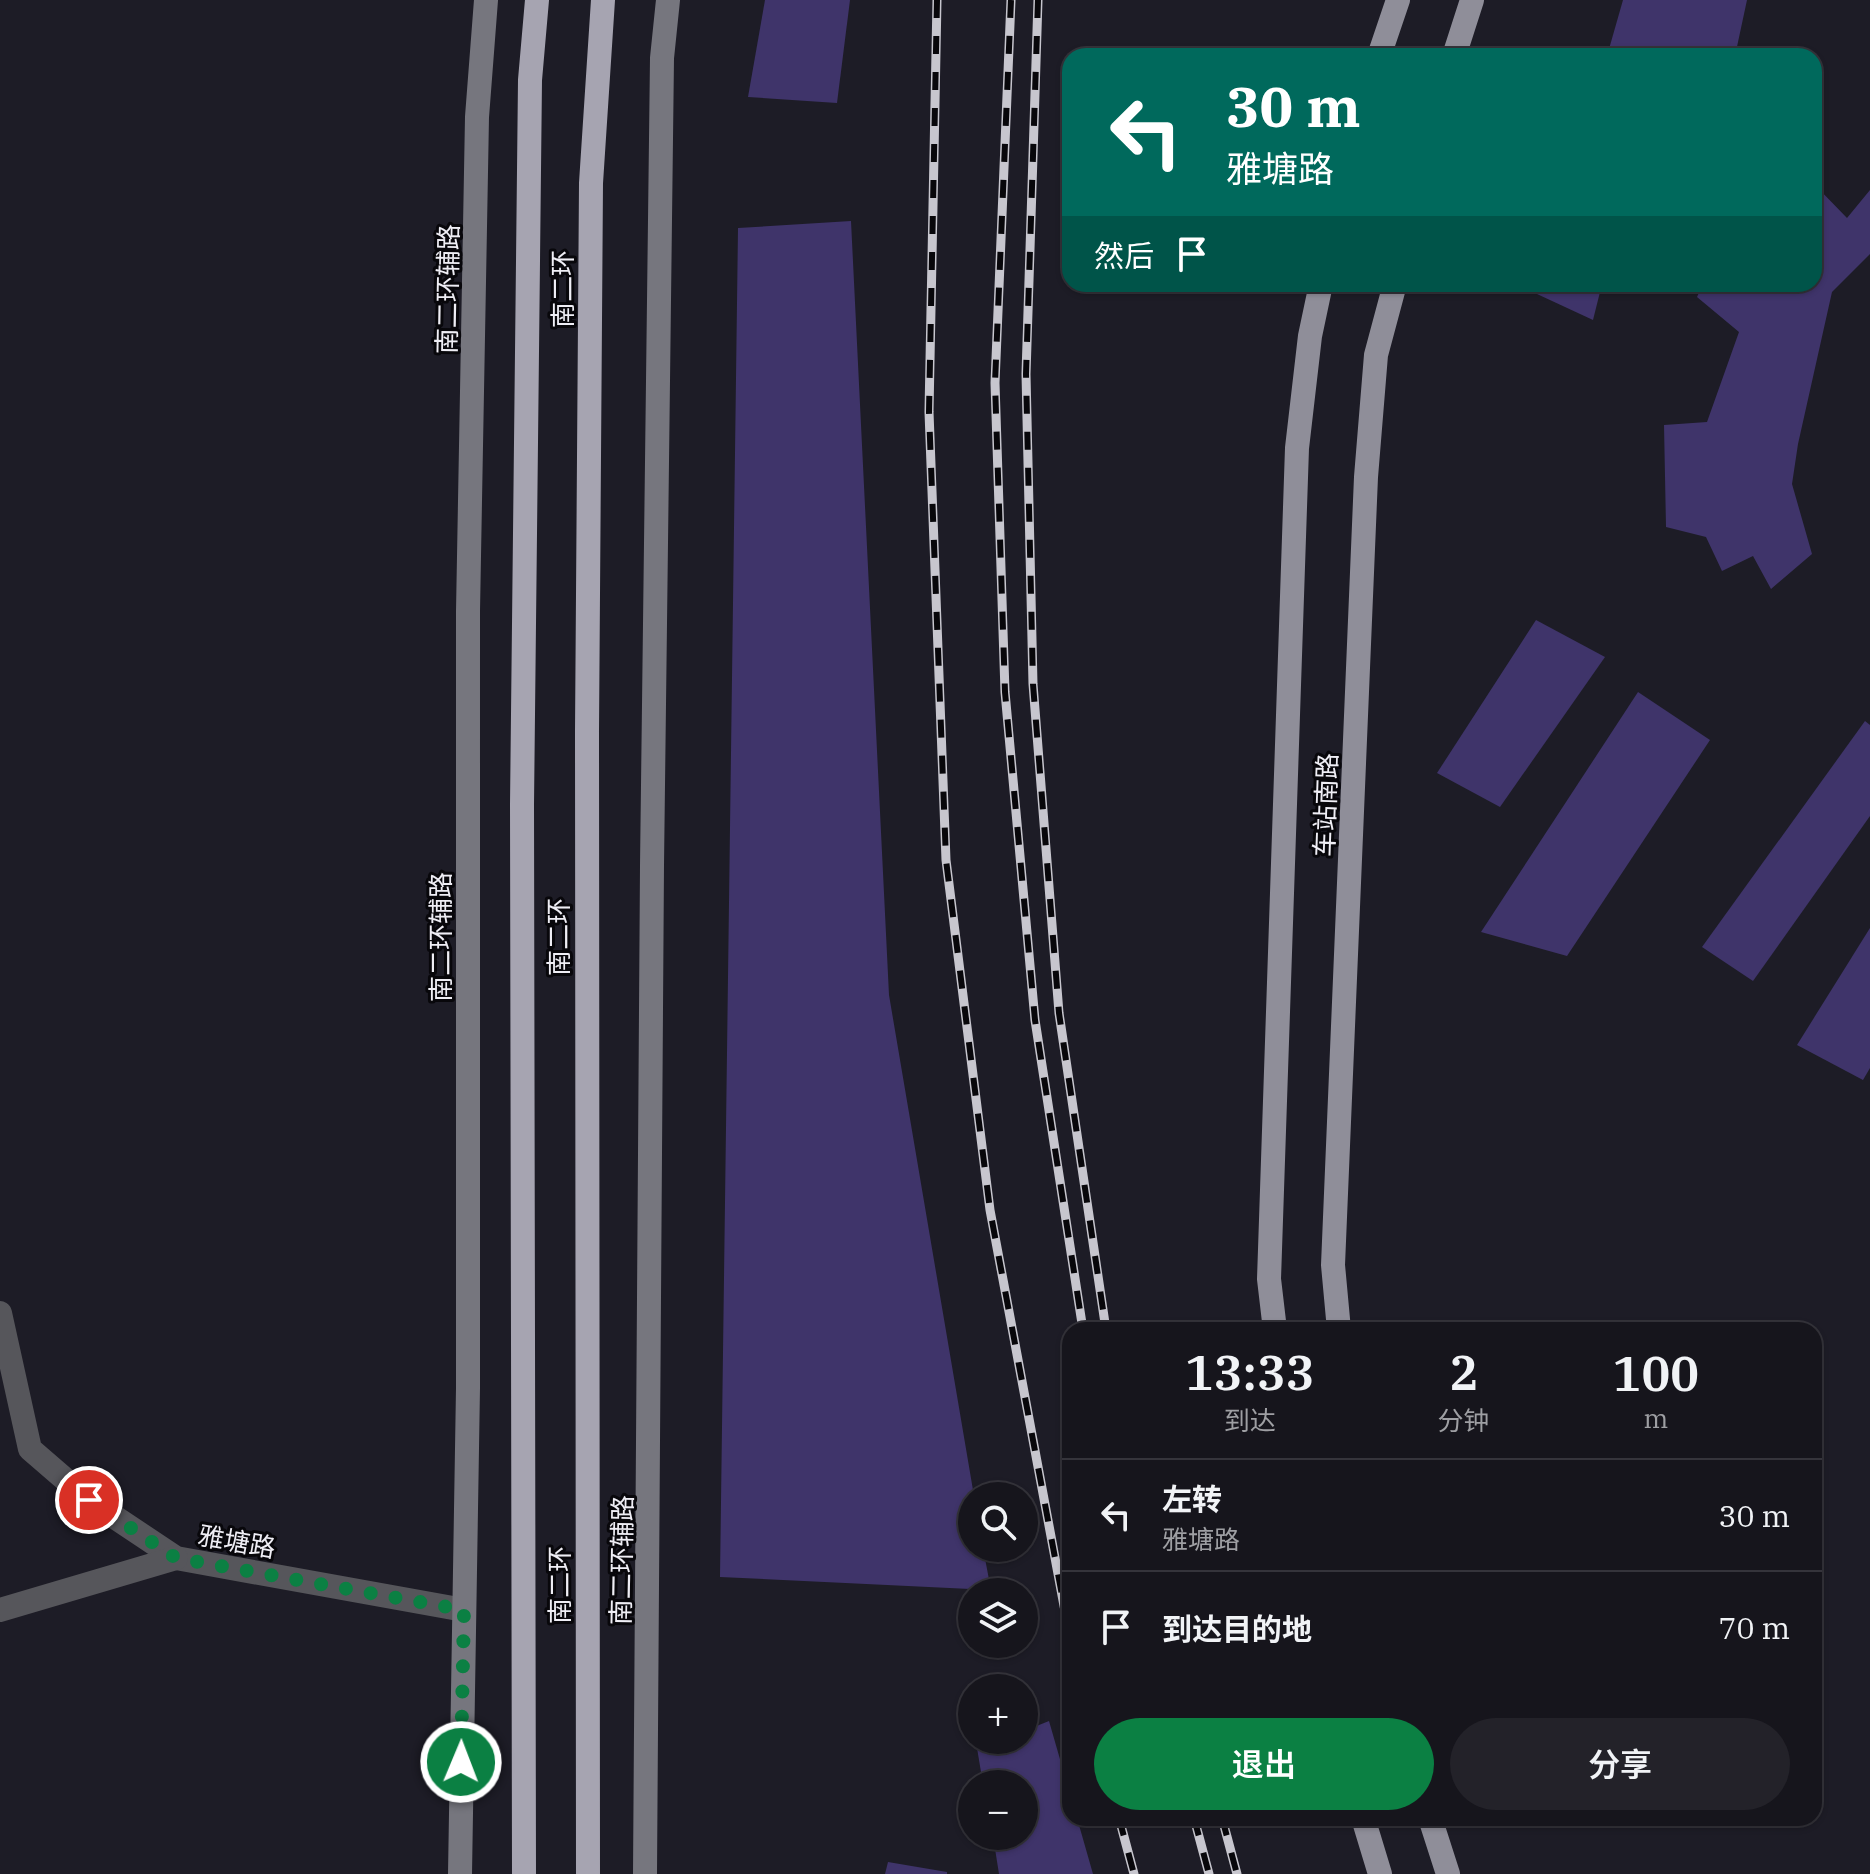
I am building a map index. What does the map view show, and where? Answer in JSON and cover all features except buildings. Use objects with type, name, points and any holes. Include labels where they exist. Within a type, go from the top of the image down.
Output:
[{"type":"highway","name":"南二环","points":[[524,1874],[522,805],[530,80],[537,0]]},
{"type":"highway","name":"南二环","points":[[588,1874],[587,700],[591,183],[603,0]]},
{"type":"main road","name":"南二环辅路","points":[[460,1874],[468,1388],[468,611],[477,117],[486,0]]},
{"type":"main road","name":"南二环辅路","points":[[645,1874],[651,882],[662,58],[668,0]]},
{"type":"main road","points":[[1382,48],[1398,0]]},
{"type":"main road","points":[[1457,48],[1472,0]]},
{"type":"main road","name":"车站南路","points":[[1274,1322],[1269,1279],[1296,464],[1310,336],[1319,292]]},
{"type":"main road","name":"车站南路","points":[[1338,1322],[1334,1250],[1366,477],[1376,355],[1393,292]]},
{"type":"main road","points":[[1365,1826],[1380,1874]]},
{"type":"main road","points":[[1433,1826],[1448,1874]]},
{"type":"street","name":"雅塘路","points":[[0,1313],[30,1449],[89,1500],[176,1558],[464,1610]]},
{"type":"street","points":[[0,1610],[176,1558]]},
{"type":"railway","points":[[937,0],[929,412],[946,860],[990,1210],[1062,1595]]},
{"type":"railway","points":[[1011,0],[995,383],[1005,692],[1035,1020],[1082,1322]]},
{"type":"railway","points":[[1038,0],[1026,374],[1033,684],[1059,1013],[1105,1322]]},
{"type":"railway","points":[[1121,1826],[1134,1874]]},
{"type":"railway","points":[[1196,1826],[1209,1874]]},
{"type":"railway","points":[[1224,1826],[1237,1874]]},
{"type":"route","points":[[89,1500],[176,1558],[464,1610],[461,1762]]}]
